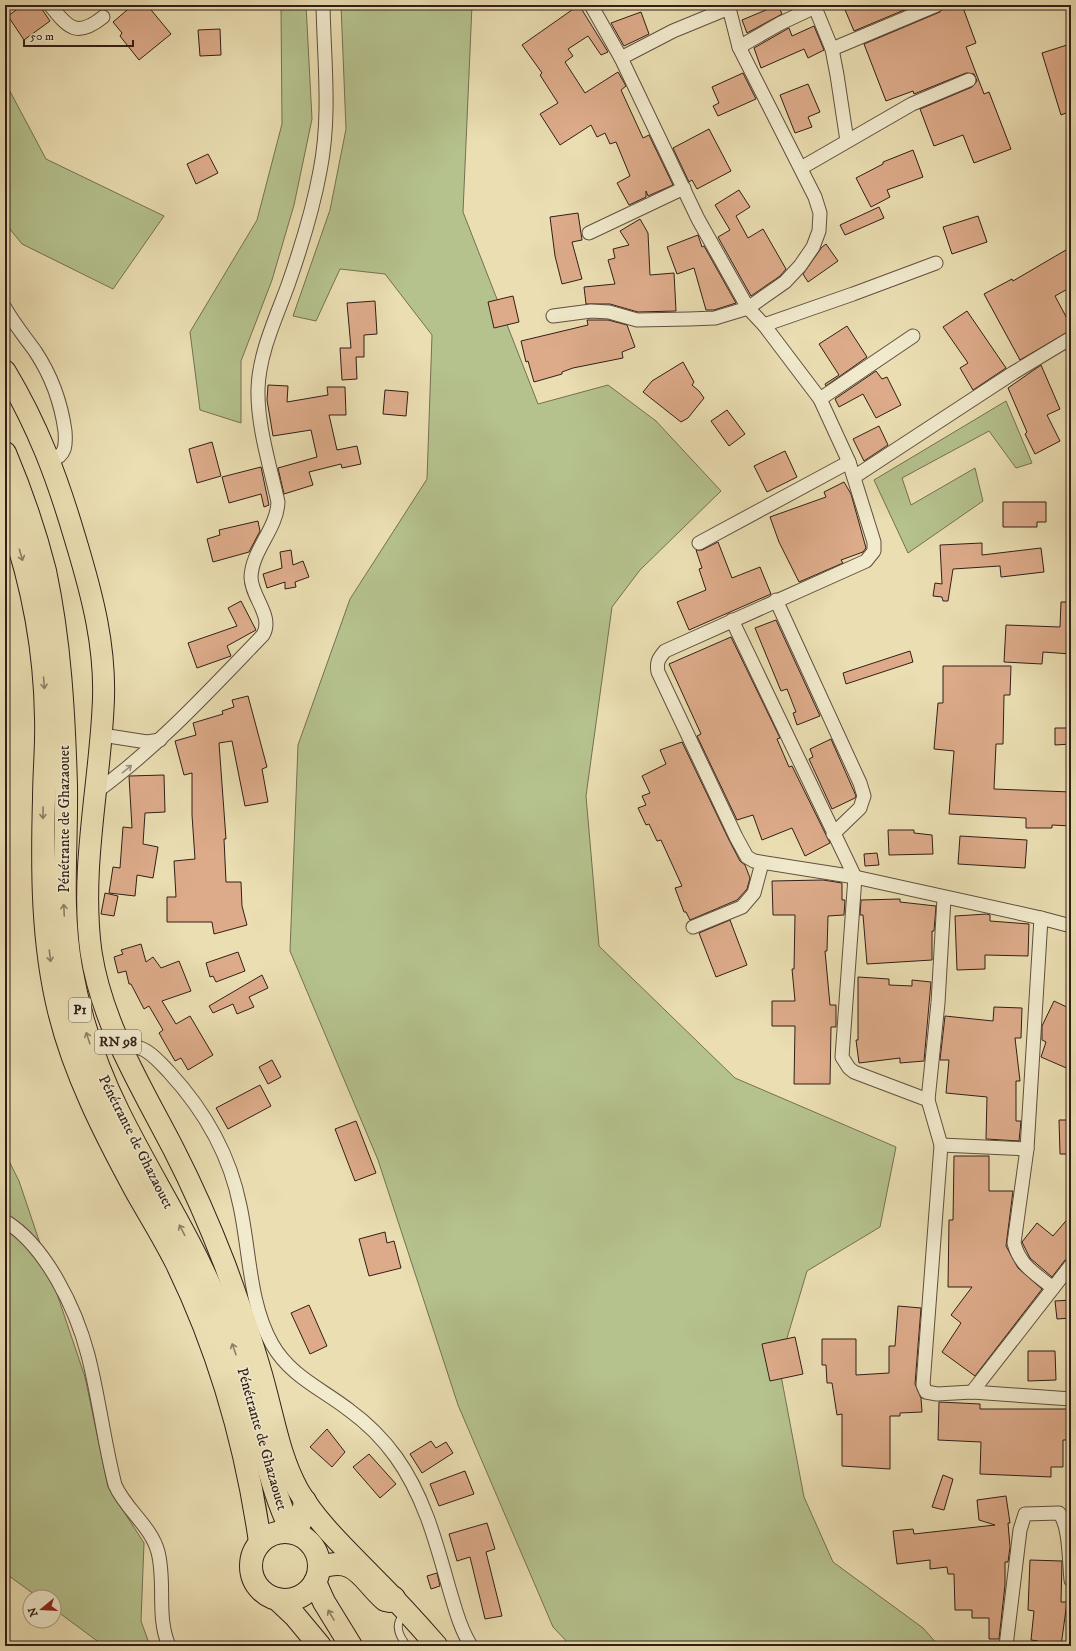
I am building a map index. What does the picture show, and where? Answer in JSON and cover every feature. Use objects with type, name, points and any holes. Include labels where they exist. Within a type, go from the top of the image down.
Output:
[{"type":"highway","name":"Pénétrante de Ghazaouet","points":[[5,453],[36,540],[45,573],[52,615],[62,699],[64,741],[64,911],[71,968],[84,1023],[93,1054],[120,1115],[185,1235],[215,1298],[242,1371],[275,1494],[307,1551],[324,1602],[351,1646]]},
{"type":"highway","name":"Pénétrante de Ghazaouet","points":[[5,504],[17,540],[33,602],[44,680],[47,748],[44,802],[44,880],[50,955],[59,1010],[74,1058],[99,1118],[117,1156],[174,1260],[212,1346],[245,1457],[260,1542]]},
{"type":"highway","points":[[277,1599],[288,1600],[299,1597],[308,1590],[307,1551],[310,1508]]},
{"type":"highway","points":[[320,1646],[295,1616],[277,1599],[266,1594],[258,1586],[252,1576],[251,1564],[253,1552],[260,1542],[274,1533],[307,1551],[338,1564],[351,1567],[362,1576],[385,1600],[400,1605]]},
{"type":"highway","points":[[307,1551],[334,1551],[352,1556]]},
{"type":"main road","name":"RN 98","points":[[5,371],[27,409],[51,460],[87,576],[96,613],[104,676],[102,735],[90,856],[89,928],[95,974],[107,1018],[120,1047],[177,1155],[209,1225],[234,1291],[257,1360],[284,1459],[310,1508],[352,1556],[400,1605],[437,1646]]},
{"type":"street","points":[[50,5],[64,21],[80,29],[92,27],[103,18]]},
{"type":"street","points":[[96,792],[140,759],[160,740],[264,635],[267,629],[266,616],[256,598],[251,577],[254,564],[278,511],[278,502],[260,419],[258,383],[265,349],[295,265],[320,172],[325,142],[327,106],[323,5]]},
{"type":"street","points":[[591,5],[621,58],[698,218],[748,308],[764,325],[820,399],[850,462],[874,542],[872,556],[866,561],[665,651],[656,665],[736,837],[747,857],[754,861],[855,877],[1071,926]]},
{"type":"street","points":[[832,49],[937,5]]},
{"type":"street","points":[[738,47],[814,6],[832,49],[847,141]]},
{"type":"street","points":[[553,316],[591,311],[609,312],[637,320],[715,318],[748,308],[785,282],[800,266],[813,247],[819,231],[820,213],[801,168],[738,47],[728,7],[673,31],[621,58]]},
{"type":"street","points":[[801,168],[912,104],[970,80]]},
{"type":"street","points":[[589,232],[684,188]]},
{"type":"street","points":[[764,325],[936,263]]},
{"type":"street","points":[[5,308],[45,367],[58,400],[66,446],[59,457],[51,460]]},
{"type":"street","points":[[820,399],[913,336]]},
{"type":"street","points":[[854,477],[1013,373],[1071,338]]},
{"type":"street","points":[[699,543],[850,462]]},
{"type":"street","points":[[776,600],[860,783],[864,796],[860,808],[833,834]]},
{"type":"street","points":[[732,620],[833,834],[855,877],[842,1058],[854,1072],[928,1100]]},
{"type":"street","points":[[102,735],[147,742],[160,740]]},
{"type":"street","points":[[693,927],[742,907],[754,894],[762,863]]},
{"type":"street","points":[[944,898],[938,1003],[928,1100],[941,1145],[923,1385],[926,1392],[937,1394],[972,1392],[1071,1399]]},
{"type":"street","points":[[1041,918],[1027,1149],[1014,1243],[1018,1256],[1053,1288]]},
{"type":"street","points":[[120,1047],[138,1046],[148,1052],[185,1090],[213,1133],[225,1156],[235,1187],[240,1206],[256,1301],[266,1332],[274,1347],[293,1371],[305,1381],[348,1409],[365,1423],[386,1444],[408,1474],[427,1513],[460,1624],[471,1646]]},
{"type":"street","points":[[941,1145],[1027,1149]]},
{"type":"street","points":[[5,1221],[30,1242],[48,1264],[68,1301],[88,1354],[115,1485],[123,1502],[151,1535],[158,1553],[163,1627],[169,1646]]},
{"type":"street","points":[[972,1392],[1071,1265]]},
{"type":"street","points":[[1006,1646],[1020,1530],[1025,1514],[1059,1513],[1063,1517],[1066,1527],[1071,1580]]},
{"type":"lane","points":[[400,1605],[398,1629],[399,1634],[407,1646]]},
{"type":"green space","points":[[306,5],[312,119],[294,205],[272,280],[241,361],[241,423],[200,410],[190,332],[257,220],[282,124],[281,7]]},
{"type":"green space","points":[[341,5],[472,5],[463,212],[538,404],[608,385],[656,421],[721,491],[640,570],[612,607],[586,796],[599,946],[735,1078],[896,1147],[880,1227],[807,1271],[779,1365],[804,1497],[833,1562],[923,1628],[939,1646],[571,1646],[553,1627],[458,1405],[378,1160],[290,951],[298,745],[350,599],[427,479],[432,335],[385,274],[340,269],[316,321],[293,316],[330,210],[346,129]]},
{"type":"green space","points":[[5,82],[46,159],[164,216],[113,289],[22,244],[5,223]]},
{"type":"green space","points":[[1006,401],[1032,463],[1016,468],[989,431],[902,478],[911,505],[975,468],[983,501],[908,553],[874,480]]},
{"type":"green space","points":[[5,1153],[19,1181],[85,1377],[108,1487],[144,1543],[141,1621],[150,1646],[104,1646],[62,1615],[62,1589],[27,1589],[5,1573],[7,1473],[5,1461]]},
{"type":"building","points":[[23,5],[39,5],[50,21],[24,40],[8,16]]},
{"type":"building","points":[[133,5],[147,5],[171,34],[139,60],[120,36],[122,33],[113,22]]},
{"type":"building","points":[[579,5],[608,52],[601,55],[588,36],[568,49],[573,56],[565,62],[585,93],[618,72],[626,86],[621,90],[643,138],[649,135],[673,185],[648,196],[646,191],[646,197],[629,205],[617,183],[630,176],[616,142],[610,144],[605,133],[597,137],[591,125],[560,145],[540,114],[558,103],[540,75],[542,73],[522,45]]},
{"type":"building","points":[[778,5],[782,14],[747,33],[742,20]]},
{"type":"building","points":[[843,5],[916,5],[854,31]]},
{"type":"building","points":[[945,5],[962,5],[976,43],[966,47],[984,94],[989,92],[1011,149],[974,163],[963,135],[934,146],[920,109],[972,87],[977,81],[974,74],[966,73],[914,94],[913,91],[886,101],[864,44],[940,12]]},
{"type":"building","points":[[641,12],[649,34],[624,46],[611,23]]},
{"type":"building","points":[[814,26],[824,50],[808,58],[804,49],[761,68],[754,48],[789,28],[792,36]]},
{"type":"building","points":[[220,29],[221,55],[200,56],[198,30]]},
{"type":"building","points":[[1067,45],[1069,51],[1071,50],[1071,111],[1061,115],[1042,53]]},
{"type":"building","points":[[743,73],[756,99],[718,116],[713,106],[719,103],[712,87]]},
{"type":"building","points":[[808,84],[820,112],[808,117],[812,127],[795,133],[780,95]]},
{"type":"building","points":[[709,129],[731,171],[697,189],[692,180],[689,182],[673,148]]},
{"type":"building","points":[[913,150],[923,177],[887,190],[890,197],[871,207],[856,178],[883,164],[883,162]]},
{"type":"building","points":[[208,154],[218,173],[196,184],[187,164]]},
{"type":"building","points":[[739,190],[750,207],[736,216],[748,238],[763,229],[786,269],[780,276],[751,296],[718,237],[730,230],[715,205]]},
{"type":"building","points":[[879,207],[884,218],[845,235],[840,225]]},
{"type":"building","points":[[578,213],[582,240],[572,242],[582,279],[562,284],[555,256],[550,217]]},
{"type":"building","points":[[978,216],[987,242],[952,254],[943,227]]},
{"type":"building","points":[[640,219],[648,233],[650,275],[674,273],[676,311],[638,312],[610,304],[586,304],[584,287],[615,284],[608,260],[615,258],[613,249],[629,245],[620,231]]},
{"type":"building","points":[[698,235],[702,247],[704,246],[736,303],[714,310],[706,310],[694,268],[677,274],[667,247]]},
{"type":"building","points":[[826,244],[838,261],[808,282],[803,274],[822,247]]},
{"type":"building","points":[[1071,247],[1071,287],[1055,296],[1071,326],[1071,330],[1020,360],[984,294],[1012,279],[1013,281]]},
{"type":"building","points":[[513,296],[519,322],[494,328],[488,302]]},
{"type":"building","points":[[375,301],[377,334],[364,335],[364,357],[356,357],[357,379],[342,380],[340,348],[351,348],[347,303]]},
{"type":"building","points":[[967,311],[1006,368],[973,390],[960,368],[968,363],[943,327]]},
{"type":"building","points":[[587,320],[608,320],[627,325],[635,347],[622,352],[623,358],[573,368],[562,372],[562,374],[534,382],[528,361],[526,362],[521,341],[588,325]]},
{"type":"building","points":[[847,326],[867,357],[826,386],[825,384],[839,375],[819,344]]},
{"type":"building","points":[[683,362],[694,382],[692,385],[704,398],[688,418],[681,422],[643,392],[652,381]]},
{"type":"building","points":[[1041,365],[1060,409],[1047,415],[1060,441],[1035,454],[1025,434],[1027,432],[1008,388]]},
{"type":"building","points":[[876,371],[882,379],[887,377],[901,405],[876,418],[863,394],[839,407],[835,399]]},
{"type":"building","points":[[268,385],[288,386],[287,402],[328,395],[327,387],[345,387],[346,415],[329,415],[337,450],[357,446],[361,464],[342,468],[341,464],[309,472],[313,485],[284,494],[278,468],[317,457],[311,430],[273,436],[267,400]]},
{"type":"building","points":[[385,390],[408,392],[406,416],[383,414]]},
{"type":"building","points":[[727,410],[745,434],[729,446],[711,421]]},
{"type":"building","points":[[879,426],[888,445],[864,461],[853,439]]},
{"type":"building","points":[[212,442],[221,476],[197,483],[189,449]]},
{"type":"building","points":[[785,451],[797,477],[767,492],[754,466]]},
{"type":"building","points":[[261,467],[269,505],[264,507],[261,494],[229,503],[222,477]]},
{"type":"building","points":[[844,482],[851,494],[866,548],[863,552],[841,560],[843,563],[799,582],[779,542],[770,517],[826,497],[824,492]]},
{"type":"building","points":[[1003,502],[1046,502],[1046,522],[1037,522],[1037,527],[1003,527]]},
{"type":"building","points":[[258,521],[260,531],[249,552],[213,562],[207,539],[220,535],[219,530]]},
{"type":"building","points":[[718,542],[732,578],[760,567],[771,594],[689,630],[677,602],[706,590],[699,569],[702,568],[696,550],[702,550]]},
{"type":"building","points":[[982,543],[982,555],[1041,548],[1044,572],[1001,577],[1000,566],[953,569],[948,601],[943,601],[942,597],[933,596],[935,583],[942,584],[940,545]]},
{"type":"building","points":[[291,550],[293,565],[303,561],[309,577],[295,582],[296,587],[285,589],[285,582],[267,588],[263,574],[282,568],[280,552]]},
{"type":"building","points":[[241,601],[256,630],[227,646],[231,656],[197,668],[188,643],[237,626],[228,608]]},
{"type":"building","points":[[1061,602],[1071,602],[1071,654],[1043,652],[1042,664],[1004,662],[1006,625],[1060,627]]},
{"type":"building","points":[[776,620],[820,716],[797,725],[793,713],[796,712],[787,689],[781,691],[755,628]]},
{"type":"building","points":[[731,637],[780,738],[777,739],[789,767],[792,766],[830,843],[805,856],[792,828],[762,840],[753,815],[737,820],[697,736],[701,734],[669,664]]},
{"type":"building","points":[[910,651],[913,662],[846,684],[843,673]]},
{"type":"building","points":[[943,666],[1011,666],[1010,695],[1004,695],[1003,744],[996,744],[994,789],[1071,792],[1071,826],[1052,825],[1052,828],[1026,828],[1026,818],[949,814],[954,751],[934,749],[938,703],[943,703]]},
{"type":"building","points":[[248,696],[267,767],[262,769],[268,802],[245,806],[232,741],[219,743],[226,839],[224,839],[226,882],[241,882],[242,906],[247,925],[214,934],[212,922],[167,922],[167,897],[176,897],[174,861],[195,859],[192,815],[192,773],[184,775],[175,741],[196,735],[193,723],[223,714],[222,711],[234,707],[232,700]]},
{"type":"building","points":[[1055,728],[1071,728],[1071,744],[1055,745]]},
{"type":"building","points":[[831,739],[856,796],[855,798],[832,809],[809,759],[813,757],[810,749]]},
{"type":"building","points":[[682,742],[729,840],[740,861],[745,865],[750,878],[747,889],[737,900],[690,920],[686,912],[684,912],[675,888],[682,886],[661,840],[657,841],[649,824],[646,825],[638,808],[646,805],[642,796],[650,793],[642,776],[666,764],[660,750]]},
{"type":"building","points":[[164,775],[165,812],[145,813],[143,844],[158,847],[153,878],[137,875],[135,896],[109,893],[113,867],[120,868],[123,827],[132,828],[129,776]]},
{"type":"building","points":[[888,830],[914,830],[914,833],[932,835],[933,854],[889,855]]},
{"type":"building","points":[[960,836],[1027,840],[1025,868],[958,864]]},
{"type":"building","points":[[877,853],[879,865],[865,866],[864,854]]},
{"type":"building","points":[[823,880],[842,883],[842,900],[845,900],[844,915],[828,916],[827,951],[825,951],[830,1005],[836,1005],[836,1027],[831,1027],[830,1084],[794,1084],[795,1026],[772,1026],[772,1001],[795,1001],[792,969],[794,969],[795,915],[773,915],[772,881]]},
{"type":"building","points":[[105,893],[118,896],[114,916],[101,914]]},
{"type":"building","points":[[900,899],[900,902],[936,906],[934,931],[932,931],[932,960],[867,964],[863,915],[860,915],[861,900]]},
{"type":"building","points":[[990,915],[990,921],[1029,924],[1028,956],[985,955],[985,969],[957,970],[955,916]]},
{"type":"building","points":[[730,920],[747,965],[716,977],[699,933]]},
{"type":"building","points":[[141,944],[146,962],[153,957],[161,968],[179,961],[191,991],[162,1001],[176,1024],[190,1016],[213,1055],[188,1070],[181,1058],[175,1061],[159,1033],[163,1030],[149,1006],[144,1009],[131,984],[129,984],[126,971],[118,973],[114,957],[123,954],[121,950]]},
{"type":"building","points":[[238,952],[245,971],[216,982],[213,976],[210,977],[206,963]]},
{"type":"building","points":[[262,975],[268,988],[249,997],[254,1007],[237,1014],[233,1004],[213,1013],[209,1006]]},
{"type":"building","points":[[858,977],[889,979],[889,985],[912,986],[912,980],[931,982],[924,1061],[900,1063],[900,1058],[859,1063],[856,1040],[858,1040]]},
{"type":"building","points":[[1054,1001],[1071,1009],[1071,1070],[1041,1057],[1046,1042],[1042,1040],[1042,1026]]},
{"type":"building","points":[[994,1007],[1022,1008],[1021,1038],[1015,1038],[1020,1081],[1016,1081],[1016,1121],[1021,1121],[1019,1141],[986,1139],[987,1097],[946,1093],[949,1060],[940,1060],[945,1016],[993,1021]]},
{"type":"building","points":[[272,1060],[281,1077],[268,1084],[259,1067]]},
{"type":"building","points":[[260,1085],[271,1106],[228,1129],[216,1108]]},
{"type":"building","points":[[1059,1120],[1071,1120],[1071,1154],[1060,1154]]},
{"type":"building","points":[[356,1121],[376,1173],[355,1181],[335,1129]]},
{"type":"building","points":[[954,1156],[989,1156],[989,1191],[1013,1191],[1006,1246],[1018,1268],[1042,1289],[975,1376],[942,1352],[961,1323],[951,1315],[972,1287],[948,1287],[949,1220],[953,1220]]},
{"type":"building","points":[[1071,1215],[1071,1257],[1065,1260],[1052,1277],[1030,1258],[1022,1242],[1037,1223],[1053,1236]]},
{"type":"building","points":[[385,1232],[387,1243],[394,1241],[401,1268],[369,1276],[359,1239]]},
{"type":"building","points":[[1071,1300],[1071,1318],[1057,1319],[1055,1301]]},
{"type":"building","points":[[309,1305],[327,1346],[310,1354],[291,1313]]},
{"type":"building","points":[[898,1306],[921,1308],[915,1384],[921,1398],[922,1412],[900,1413],[900,1416],[890,1416],[890,1469],[842,1466],[842,1414],[837,1415],[832,1383],[827,1383],[826,1365],[822,1365],[822,1339],[856,1339],[856,1375],[889,1373],[889,1346],[895,1346]]},
{"type":"building","points":[[795,1337],[803,1374],[770,1381],[762,1344]]},
{"type":"building","points":[[1028,1351],[1055,1351],[1056,1380],[1028,1381]]},
{"type":"building","points":[[939,1402],[980,1404],[980,1409],[1071,1409],[1071,1440],[1063,1440],[1063,1467],[1051,1467],[1051,1477],[980,1474],[981,1442],[938,1440]]},
{"type":"building","points":[[327,1429],[345,1452],[332,1467],[310,1447]]},
{"type":"building","points":[[431,1441],[436,1448],[446,1442],[453,1453],[422,1473],[410,1454]]},
{"type":"building","points":[[369,1454],[396,1484],[380,1498],[353,1467]]},
{"type":"building","points":[[465,1471],[474,1494],[439,1506],[430,1484]]},
{"type":"building","points":[[943,1475],[953,1479],[944,1510],[932,1507]]},
{"type":"building","points":[[1006,1496],[1010,1523],[1008,1523],[1010,1547],[1008,1562],[1005,1562],[1005,1585],[999,1639],[989,1639],[989,1618],[972,1618],[972,1610],[955,1610],[954,1574],[948,1574],[947,1567],[930,1569],[930,1560],[897,1564],[893,1531],[913,1529],[914,1534],[995,1525],[979,1520],[977,1500]]},
{"type":"building","points":[[487,1523],[495,1549],[486,1552],[502,1616],[485,1619],[470,1557],[457,1561],[449,1534]]},
{"type":"building","points":[[1030,1560],[1062,1561],[1061,1602],[1067,1602],[1061,1646],[1038,1645],[1038,1641],[1031,1640],[1034,1611],[1028,1610]]},
{"type":"building","points":[[437,1573],[440,1586],[431,1589],[427,1576]]}]
